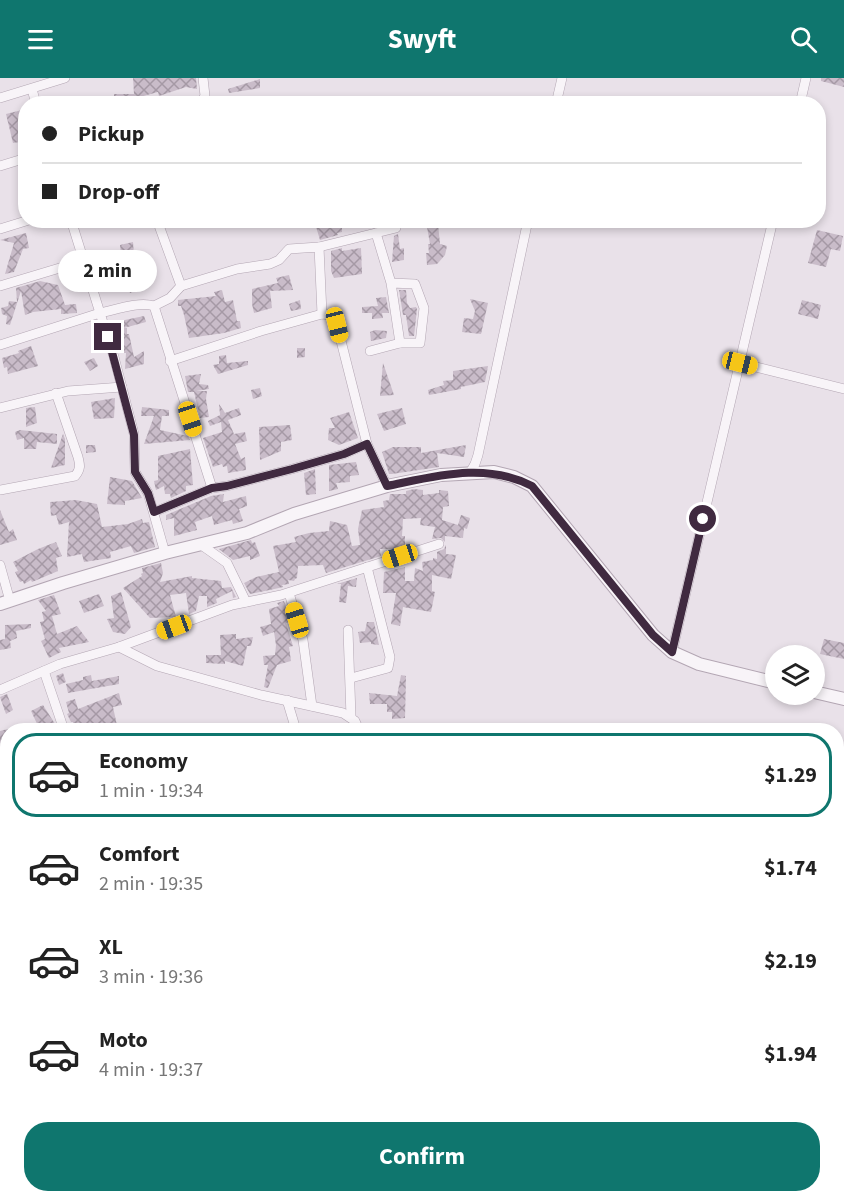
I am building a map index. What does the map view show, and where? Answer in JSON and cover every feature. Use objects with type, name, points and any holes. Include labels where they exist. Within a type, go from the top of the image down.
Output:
[{"type":"street","points":[[0,98],[65,78]]},
{"type":"street","points":[[203,78],[206,96]]},
{"type":"street","points":[[558,96],[562,78]]},
{"type":"street","points":[[802,96],[806,78]]},
{"type":"street","points":[[32,89],[34,96]]},
{"type":"street","points":[[0,166],[18,160]]},
{"type":"street","points":[[0,229],[18,223]]},
{"type":"street","points":[[73,228],[122,387],[134,435],[135,472],[148,493],[165,553]]},
{"type":"street","points":[[160,228],[181,286]]},
{"type":"street","points":[[0,345],[100,313],[149,304],[154,306],[170,298],[181,286],[237,269],[270,264],[279,260],[289,249],[319,247],[396,228]]},
{"type":"street","points":[[470,473],[478,455],[526,228]]},
{"type":"street","points":[[672,652],[771,228]]},
{"type":"street","points":[[376,233],[391,283],[400,344]]},
{"type":"street","points":[[319,247],[322,314]]},
{"type":"street","points":[[0,286],[83,261]]},
{"type":"street","points":[[370,351],[400,344],[420,343],[424,308],[415,284],[391,283]]},
{"type":"street","points":[[154,306],[212,488]]},
{"type":"street","points":[[170,361],[261,331],[322,314],[331,315],[335,318],[337,325],[367,444],[387,486]]},
{"type":"street","points":[[740,363],[844,389]]},
{"type":"street","points":[[0,408],[56,393],[122,387]]},
{"type":"street","points":[[0,490],[75,476],[79,471],[78,457],[56,393]]},
{"type":"street","points":[[154,512],[212,488],[292,469],[344,454],[367,444]]},
{"type":"street","points":[[0,565],[5,602],[165,553],[247,533],[294,514],[387,486],[441,475],[494,472],[514,477],[532,486],[653,635],[672,652],[699,664],[765,680]]},
{"type":"street","points":[[200,544],[227,563],[246,602]]},
{"type":"street","points":[[0,690],[60,664],[119,646],[232,605],[289,593],[439,544]]},
{"type":"street","points":[[351,678],[388,668],[390,664],[366,567]]},
{"type":"street","points":[[289,593],[303,640],[312,706]]},
{"type":"street","points":[[348,630],[351,717]]},
{"type":"street","points":[[119,646],[157,666],[343,713],[357,723]]},
{"type":"street","points":[[44,671],[62,723]]},
{"type":"street","points":[[825,695],[844,699]]},
{"type":"street","points":[[287,700],[294,723]]},
{"type":"building","points":[[133,78],[196,78],[197,89],[186,87],[159,96],[158,92],[143,96],[114,96],[114,94],[134,94]]},
{"type":"building","points":[[821,78],[844,78],[844,87],[821,81]]},
{"type":"building","points":[[260,79],[260,88],[229,93],[228,89]]},
{"type":"building","points":[[18,111],[18,142],[13,143],[6,114]]},
{"type":"building","points":[[316,228],[342,228],[342,232],[337,233],[338,235],[320,240]]},
{"type":"building","points":[[427,228],[438,228],[440,244],[447,246],[445,255],[437,264],[427,265],[426,253],[429,253],[428,244],[430,244]]},
{"type":"building","points":[[817,230],[843,236],[840,251],[831,249],[826,267],[808,263]]},
{"type":"building","points":[[26,233],[29,248],[23,249],[14,272],[5,274],[14,243],[0,240]]},
{"type":"building","points":[[398,234],[400,249],[404,248],[404,260],[392,262],[394,236]]},
{"type":"building","points":[[133,242],[135,271],[141,269],[146,286],[130,293],[128,287],[107,289],[105,275],[120,271],[119,266],[122,264],[120,245]]},
{"type":"building","points":[[342,248],[342,251],[361,248],[362,274],[334,278],[331,271],[331,251]]},
{"type":"building","points":[[289,275],[293,290],[270,291],[272,308],[254,313],[252,289],[278,283],[276,278]]},
{"type":"building","points":[[40,281],[58,285],[65,305],[76,304],[77,313],[61,314],[61,309],[25,315],[21,291],[10,325],[6,324],[7,316],[2,314],[1,308],[8,306],[9,301],[17,302],[16,288]]},
{"type":"building","points":[[222,290],[225,302],[233,300],[237,321],[240,321],[241,328],[189,338],[178,300],[216,296],[214,292]]},
{"type":"building","points":[[399,290],[406,290],[407,303],[410,308],[416,307],[417,309],[414,336],[409,336]]},
{"type":"building","points":[[386,297],[389,313],[382,313],[383,318],[372,319],[372,313],[362,313],[362,307],[378,306],[376,298]]},
{"type":"building","points":[[470,299],[488,303],[481,334],[462,332],[464,318],[473,319],[475,311]]},
{"type":"building","points":[[300,300],[301,309],[291,311],[289,304]]},
{"type":"building","points":[[802,300],[821,305],[818,319],[798,314]]},
{"type":"building","points":[[144,316],[146,322],[124,328],[127,328],[134,357],[144,351],[144,364],[125,369],[126,353],[122,353],[120,321]]},
{"type":"building","points":[[387,331],[386,338],[371,341],[370,332]]},
{"type":"building","points":[[31,346],[38,366],[8,374],[2,358],[19,353],[18,351]]},
{"type":"building","points":[[297,348],[305,348],[305,357],[297,358]]},
{"type":"building","points":[[226,355],[227,363],[248,361],[248,365],[218,374],[213,365],[219,364],[219,356]]},
{"type":"building","points":[[94,358],[98,366],[90,371],[84,362]]},
{"type":"building","points":[[383,363],[394,395],[380,396]]},
{"type":"building","points":[[488,366],[485,382],[429,395],[428,390],[444,385],[443,381],[453,380],[453,371]]},
{"type":"building","points":[[201,374],[199,384],[208,385],[209,389],[196,391],[207,391],[209,417],[200,418],[194,392],[188,392],[185,376]]},
{"type":"building","points":[[260,388],[262,396],[253,399],[251,390]]},
{"type":"building","points":[[115,398],[114,418],[94,419],[91,402]]},
{"type":"building","points":[[219,404],[225,413],[239,408],[241,415],[228,420],[234,434],[245,432],[247,441],[235,444],[241,459],[245,457],[246,470],[228,473],[227,466],[223,467],[222,464],[213,467],[203,438],[222,432],[221,422],[210,426],[208,421],[220,415]]},
{"type":"building","points":[[35,407],[37,423],[26,427],[26,408]]},
{"type":"building","points":[[142,407],[169,410],[169,416],[162,416],[160,430],[188,436],[190,440],[144,444],[154,416],[141,416]]},
{"type":"building","points":[[402,408],[406,424],[384,431],[377,414]]},
{"type":"building","points":[[349,412],[358,438],[339,445],[328,440],[329,428],[335,428],[330,418]]},
{"type":"building","points":[[290,425],[292,440],[281,442],[281,451],[260,460],[259,427]]},
{"type":"building","points":[[20,430],[57,434],[57,444],[37,442],[36,449],[24,449],[24,438],[17,440],[15,432]]},
{"type":"building","points":[[63,434],[65,465],[51,468]]},
{"type":"building","points":[[86,445],[95,445],[96,452],[86,453]]},
{"type":"building","points":[[466,445],[464,457],[437,453],[439,467],[392,474],[389,474],[382,452],[393,447],[421,447],[421,453]]},
{"type":"building","points":[[190,449],[193,485],[186,486],[186,491],[171,498],[170,494],[165,494],[164,486],[156,490],[154,481],[158,480],[158,456]]},
{"type":"building","points":[[356,462],[359,475],[350,476],[350,482],[336,483],[338,489],[329,491],[329,465]]},
{"type":"building","points":[[315,469],[316,494],[306,495],[304,473]]},
{"type":"building","points":[[110,477],[132,481],[142,498],[125,501],[125,505],[107,504]]},
{"type":"building","points":[[423,490],[423,495],[439,493],[439,490],[448,491],[449,506],[443,507],[442,520],[458,525],[461,515],[470,518],[467,529],[464,528],[463,538],[445,536],[445,542],[441,538],[432,539],[435,527],[420,525],[421,518],[403,519],[402,536],[405,536],[405,547],[403,549],[380,549],[381,556],[326,573],[323,565],[298,566],[297,578],[294,581],[288,580],[289,584],[250,594],[244,583],[256,577],[279,572],[273,546],[296,542],[294,537],[329,531],[330,521],[347,525],[352,546],[360,545],[358,529],[362,510],[384,507],[383,501],[389,500],[390,494],[406,494],[406,491]]},
{"type":"building","points":[[224,494],[223,502],[246,496],[247,506],[239,509],[243,521],[233,524],[232,520],[214,525],[212,516],[195,522],[197,530],[174,536],[174,518],[166,520],[166,515],[211,496]]},
{"type":"building","points":[[76,500],[97,504],[102,527],[128,524],[142,519],[143,523],[149,522],[155,547],[134,553],[131,546],[110,552],[111,558],[84,562],[82,554],[67,557],[69,522],[59,525],[56,515],[51,516],[50,502]]},
{"type":"building","points":[[0,510],[9,532],[13,529],[17,540],[0,545]]},
{"type":"building","points":[[251,540],[252,543],[255,542],[260,556],[250,560],[250,556],[233,560],[219,549]]},
{"type":"building","points":[[56,542],[62,556],[56,558],[58,571],[32,582],[31,580],[24,584],[23,581],[20,582],[13,562]]},
{"type":"building","points":[[446,545],[446,554],[456,555],[451,579],[432,575],[432,591],[435,592],[431,612],[403,607],[400,626],[391,624],[396,593],[383,593],[384,572],[405,567],[405,581],[414,581],[415,568],[423,571],[422,562],[437,559],[437,552],[444,549]]},
{"type":"building","points":[[161,563],[163,573],[160,582],[192,576],[192,578],[221,581],[222,588],[231,587],[236,597],[233,598],[232,591],[216,599],[217,603],[207,607],[207,596],[199,596],[196,611],[189,614],[186,593],[170,595],[176,617],[150,618],[123,588],[142,576],[142,568]]},
{"type":"building","points":[[357,578],[356,587],[348,586],[346,603],[339,602],[341,584],[337,584]]},
{"type":"building","points":[[121,592],[131,627],[125,634],[113,632],[107,619],[114,618],[111,596]]},
{"type":"building","points":[[99,594],[104,606],[84,613],[79,601]]},
{"type":"building","points":[[54,595],[61,614],[52,616],[57,634],[77,626],[89,642],[59,648],[61,652],[49,658],[41,641],[45,639],[40,622],[44,621],[42,612],[46,611],[38,600]]},
{"type":"building","points":[[284,601],[291,622],[286,623],[293,646],[289,647],[291,661],[277,665],[268,688],[264,687],[268,665],[264,665],[263,656],[275,655],[276,645],[274,632],[263,636],[260,627],[271,624],[269,609],[279,606],[277,603]]},
{"type":"building","points":[[367,622],[374,622],[379,645],[371,644],[371,642],[360,643],[358,632],[365,631]]},
{"type":"building","points":[[31,624],[31,628],[16,631],[17,638],[10,641],[11,648],[0,650],[0,640],[5,639],[5,625]]},
{"type":"building","points":[[236,634],[236,639],[253,637],[251,646],[247,646],[243,666],[225,661],[225,664],[206,663],[206,655],[221,655],[220,635]]},
{"type":"building","points":[[824,639],[844,643],[844,659],[825,655],[825,645],[822,645]]},
{"type":"building","points":[[63,673],[66,682],[59,685],[56,676]]},
{"type":"building","points":[[91,675],[92,681],[119,676],[119,684],[68,693],[66,684],[83,680],[83,677]]},
{"type":"building","points":[[401,675],[406,676],[405,718],[392,719],[392,712],[387,712],[387,704],[370,704],[369,693],[397,696]]},
{"type":"building","points":[[119,693],[122,705],[113,707],[116,723],[73,723],[67,714],[69,713],[66,702],[75,699],[78,709]]},
{"type":"building","points":[[7,694],[13,710],[6,714],[0,697]]},
{"type":"building","points":[[43,705],[54,723],[37,723],[31,711]]},
{"type":"route","points":[[108,337],[134,435],[135,472],[148,493],[154,512],[212,488],[292,469],[344,454],[367,444],[387,486],[441,475],[494,472],[514,477],[532,486],[653,635],[672,652],[703,519]]}]
